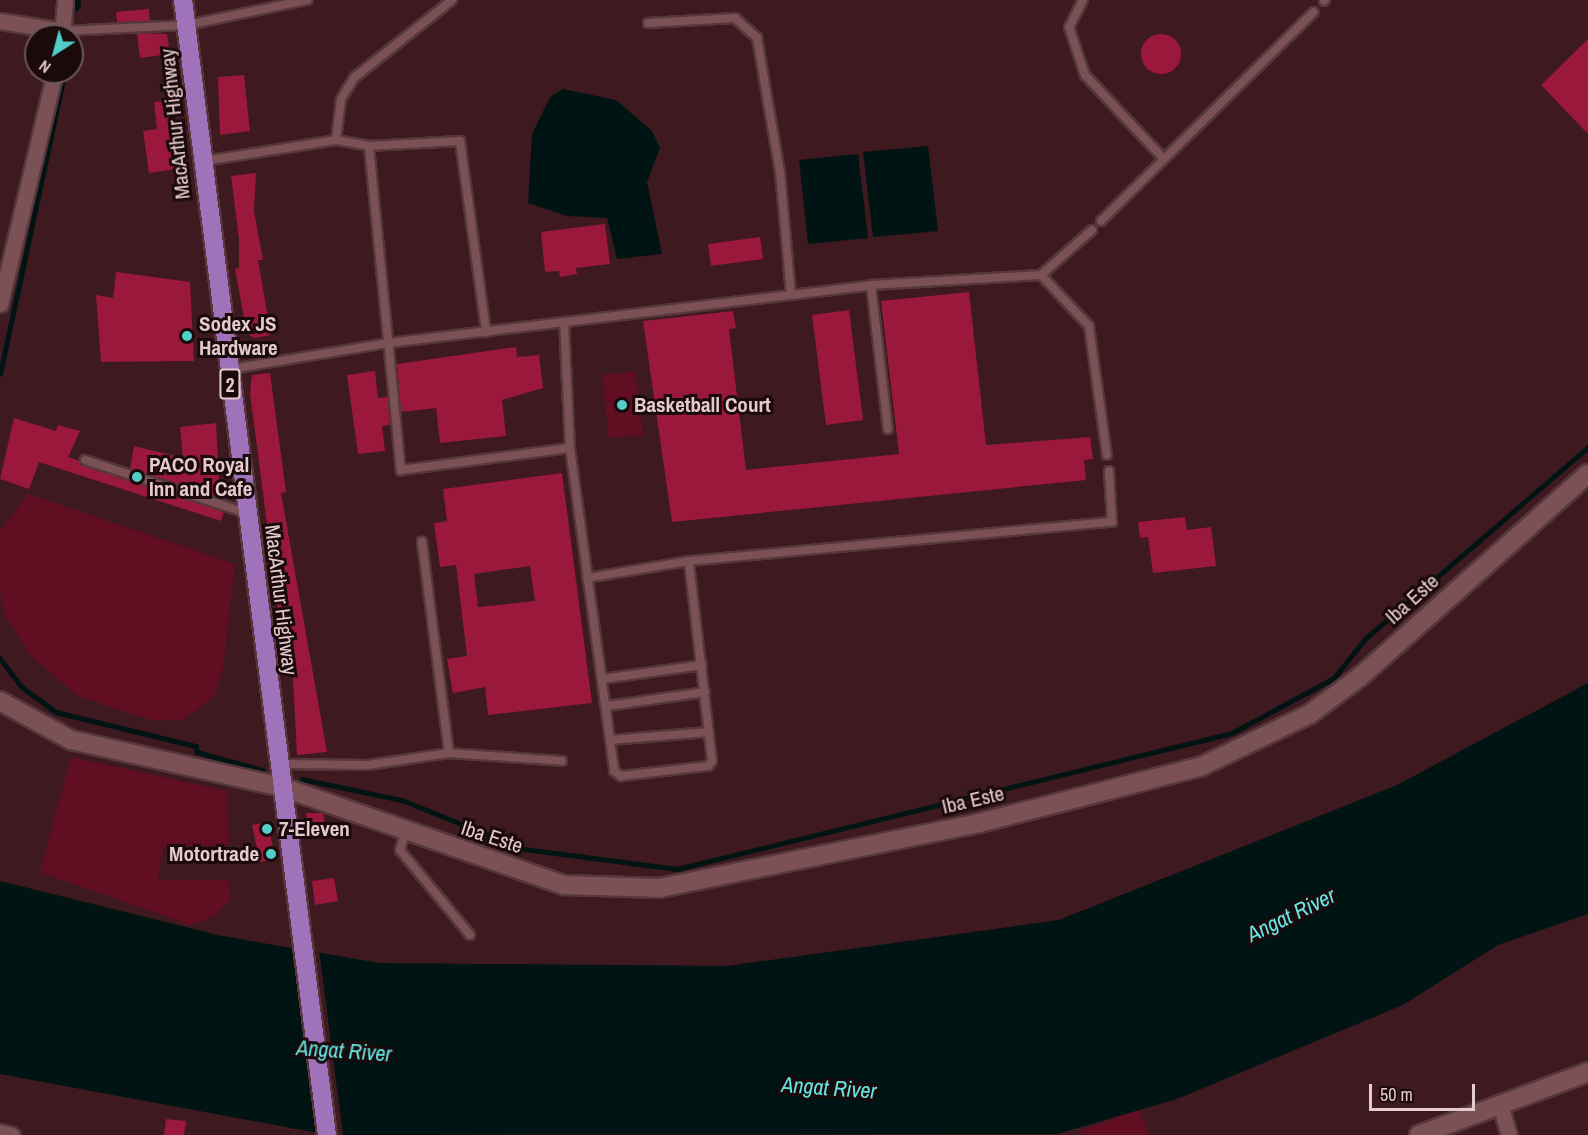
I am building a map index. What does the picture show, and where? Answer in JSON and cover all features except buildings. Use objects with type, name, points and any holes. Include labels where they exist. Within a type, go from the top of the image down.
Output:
[{"type":"highway","name":"MacArthur Highway","points":[[183,0],[200,161],[327,1135]]},
{"type":"street","points":[[63,24],[65,0]]},
{"type":"street","points":[[0,21],[24,26]]},
{"type":"street","points":[[0,304],[52,84]]},
{"type":"street","name":"Iba Este","points":[[0,701],[70,740],[282,787],[405,832],[564,885],[660,888],[979,823],[1202,766],[1310,714],[1361,676],[1588,474]]},
{"type":"street","points":[[1419,1135],[1588,1072]]},
{"type":"street","points":[[1500,1104],[1509,1135]]},
{"type":"street","points":[[0,1132],[12,1135]]},
{"type":"lane","points":[[84,32],[187,25],[307,0]]},
{"type":"lane","points":[[336,141],[341,99],[355,77],[452,0]]},
{"type":"lane","points":[[1083,0],[1069,27],[1085,75],[1164,159]]},
{"type":"lane","points":[[1101,221],[1314,12]]},
{"type":"lane","points":[[648,23],[735,18],[757,38],[780,172],[791,295]]},
{"type":"lane","points":[[200,161],[336,141],[369,146],[460,141],[486,332]]},
{"type":"lane","points":[[369,146],[401,470],[570,448]]},
{"type":"lane","points":[[228,369],[388,343],[871,285],[1041,275],[1092,230]]},
{"type":"lane","points":[[1041,275],[1089,326],[1107,456]]},
{"type":"lane","points":[[871,285],[888,429]]},
{"type":"lane","points":[[564,322],[570,448],[607,706],[614,771],[621,776],[708,766],[712,760],[689,561]]},
{"type":"lane","points":[[86,460],[247,514]]},
{"type":"lane","points":[[587,578],[689,561],[1112,522],[1108,471]]},
{"type":"lane","points":[[422,542],[449,753]]},
{"type":"lane","points":[[602,679],[702,665]]},
{"type":"lane","points":[[607,706],[705,692]]},
{"type":"lane","points":[[610,740],[709,732]]},
{"type":"lane","points":[[279,764],[368,765],[449,753],[562,761]]},
{"type":"lane","points":[[405,832],[400,850],[470,935]]},
{"type":"shaded area","name":"Basketball Court","points":[[635,372],[643,435],[609,438],[602,375]]},
{"type":"shaded area","points":[[28,494],[235,564],[223,668],[214,696],[183,720],[150,720],[78,696],[30,655],[4,613],[0,591],[0,531]]},
{"type":"shaded area","points":[[71,757],[227,791],[229,845],[163,846],[158,880],[228,880],[231,899],[214,916],[190,925],[40,872]]},
{"type":"shaded area","points":[[1139,1109],[1149,1135],[1082,1135],[1080,1131]]},
{"type":"water","points":[[563,89],[616,100],[652,131],[660,148],[647,182],[662,254],[617,259],[607,218],[567,216],[528,203],[532,134],[550,97]]},
{"type":"water","points":[[928,146],[938,231],[873,237],[863,152]]},
{"type":"water","points":[[858,154],[868,238],[808,244],[799,160]]},
{"type":"water","name":"Angat River","points":[[1588,683],[1588,914],[1498,945],[1403,1005],[1177,1099],[1057,1134],[329,1135],[0,1074],[0,881],[222,936],[379,963],[727,966],[1059,920],[1397,785]]},
{"type":"pier","points":[[292,945],[319,950],[343,1135],[316,1135]]},
{"type":"waterway","points":[[0,374],[62,84]]},
{"type":"waterway","points":[[302,779],[402,800],[524,849],[677,869],[1232,733],[1334,678],[1365,639],[1588,447]]},
{"type":"waterway","points":[[0,658],[22,687],[56,712],[196,746],[197,752],[263,770]]},
{"type":"place","name":"Sodex JS Hardware","points":[[187,336]]},
{"type":"place","name":"Basketball Court","points":[[622,405]]},
{"type":"place","name":"PACO Royal Inn and Cafe","points":[[137,477]]},
{"type":"place","name":"7-Eleven","points":[[267,829]]},
{"type":"place","name":"Motortrade","points":[[271,854]]}]
